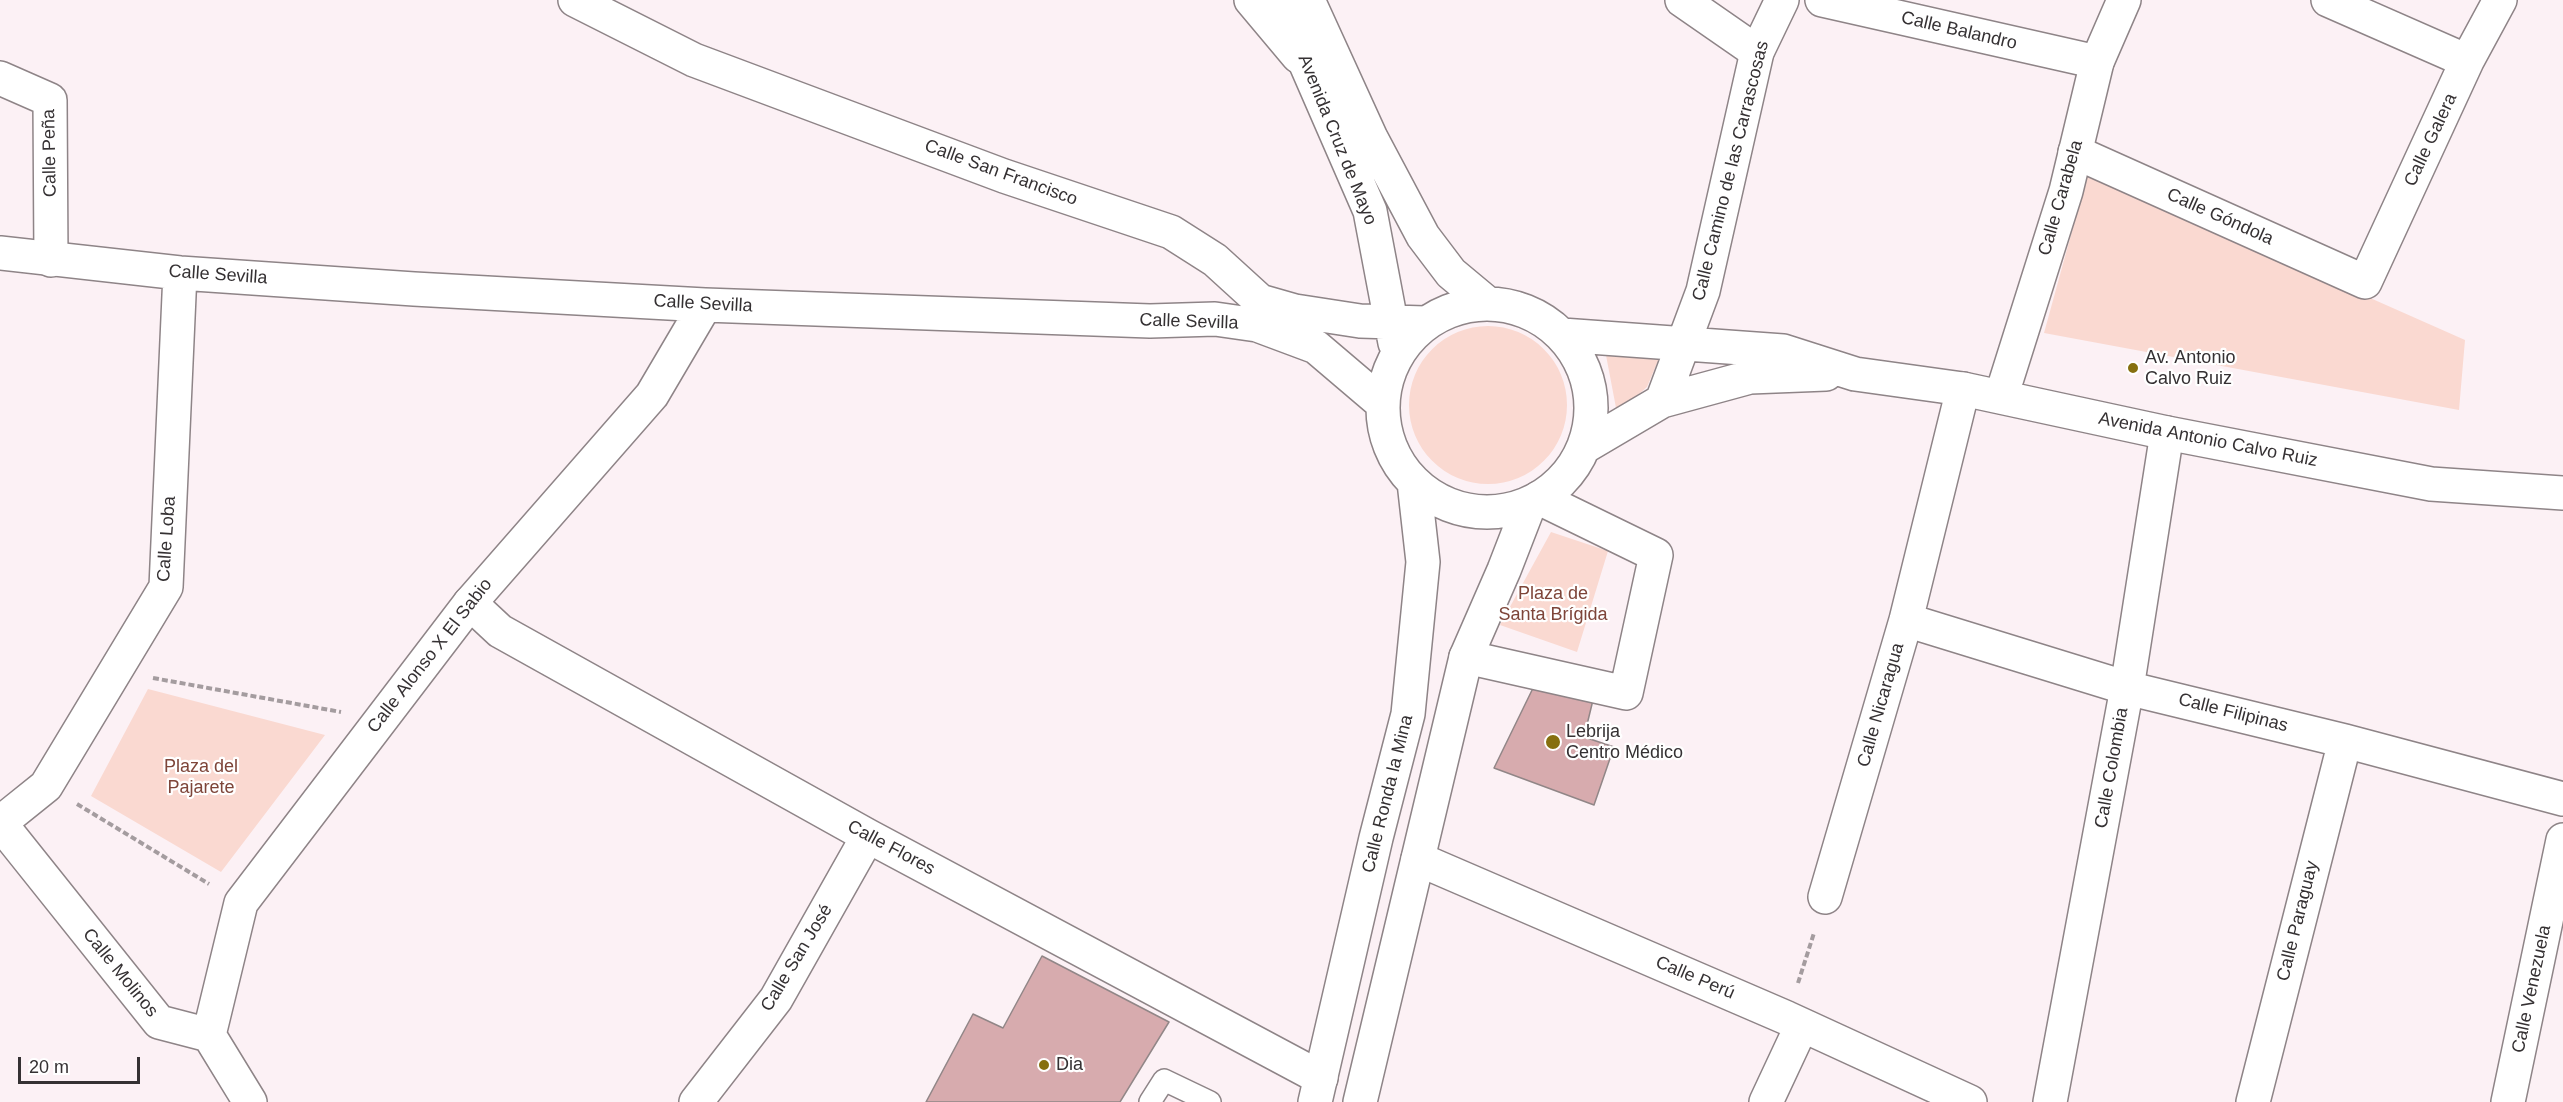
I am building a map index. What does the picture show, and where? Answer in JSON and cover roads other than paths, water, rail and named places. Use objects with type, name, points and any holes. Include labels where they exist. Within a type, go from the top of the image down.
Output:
[{"type":"street","name":"Calle San Francisco","points":[[574,0],[694,60],[1004,176],[1171,232],[1215,260],[1260,301],[1295,311],[1360,321],[1425,323]]},
{"type":"street","points":[[1251,0],[1310,69]]},
{"type":"street","name":"Avenida Cruz de Mayo","points":[[1278,0],[1370,211],[1393,322],[1397,354]]},
{"type":"street","name":"Avenida Cruz de Mayo","points":[[1308,0],[1371,138],[1423,236],[1451,273],[1487,303]]},
{"type":"street","points":[[1682,0],[1757,52]]},
{"type":"street","name":"Calle Camino de las Carrascosas","points":[[1684,344],[1703,291],[1757,52],[1782,0]]},
{"type":"street","name":"Calle Balandro","points":[[1822,0],[2097,62]]},
{"type":"street","name":"Calle Carabela","points":[[2001,397],[2066,191],[2097,62],[2124,0]]},
{"type":"street","points":[[2328,0],[2467,61]]},
{"type":"street","name":"Calle Galera","points":[[2365,282],[2467,61],[2500,0]]},
{"type":"street","name":"Calle Peña","points":[[0,78],[50,100],[51,260]]},
{"type":"street","name":"Calle Góndola","points":[[2075,152],[2365,282]]},
{"type":"street","name":"Calle Sevilla","points":[[0,254],[180,273],[426,290],[705,305],[1150,321],[1215,319],[1257,325],[1316,347],[1383,404]]},
{"type":"street","name":"Calle Loba","points":[[0,823],[46,786],[166,587],[180,273]]},
{"type":"street","points":[[1487,303],[1514,307],[1540,318],[1562,335],[1580,360],[1590,388],[1591,418],[1584,447],[1573,467],[1558,485],[1534,501],[1500,512],[1469,510],[1440,500],[1414,482],[1397,459],[1389,441],[1383,404],[1387,378],[1397,354],[1410,337],[1425,323],[1455,308],[1487,303]]},
{"type":"street","name":"Calle Alonso X El Sabio","points":[[209,1035],[241,903],[470,603],[652,395],[705,305]]},
{"type":"street","name":"Avenida Antonio Calvo Ruiz","points":[[1562,335],[1783,351],[1855,374]]},
{"type":"street","points":[[1662,400],[1684,344]]},
{"type":"street","name":"Avenida Antonio Calvo Ruiz","points":[[1584,447],[1662,400],[1750,377],[1855,374],[1963,389],[2167,433],[2431,484],[2563,493]]},
{"type":"street","name":"Calle Nicaragua","points":[[1825,897],[1906,620],[1963,389]]},
{"type":"street","name":"Calle Colombia","points":[[2050,1102],[2127,688],[2167,433]]},
{"type":"street","name":"Calle Ronda la Mina","points":[[1318,1090],[1376,838],[1408,714],[1423,562],[1414,482]]},
{"type":"street","points":[[1360,1102],[1466,657],[1534,501]]},
{"type":"street","points":[[1466,657],[1626,693],[1656,555],[1534,501]]},
{"type":"street","name":"Calle Flores","points":[[470,603],[500,631],[1318,1090]]},
{"type":"street","name":"Calle Filipinas","points":[[1906,620],[2127,688],[2345,741],[2563,799]]},
{"type":"street","name":"Calle Paraguay","points":[[2253,1102],[2345,741]]},
{"type":"street","name":"Calle Molinos","points":[[0,823],[159,1022],[209,1035]]},
{"type":"street","name":"Calle San José","points":[[696,1102],[776,999],[868,836]]},
{"type":"street","name":"Calle Venezuela","points":[[2508,1102],[2563,840]]},
{"type":"street","name":"Calle Perú","points":[[1418,859],[1795,1021],[1970,1102]]},
{"type":"street","points":[[1766,1102],[1795,1021]]},
{"type":"street","points":[[209,1035],[250,1102]]},
{"type":"lane","points":[[1150,1102],[1164,1080],[1210,1102]]},
{"type":"place","name":"Av. Antonio Calvo Ruiz","points":[[2133,368]]},
{"type":"place","name":"Lebrija Centro Médico","points":[[1553,742]]},
{"type":"place","name":"Dia","points":[[1044,1065]]},
{"type":"park label","name":"Plaza de Santa Brígida","points":[[1553,604]]},
{"type":"park label","name":"Plaza del Pajarete","points":[[201,777]]}]
